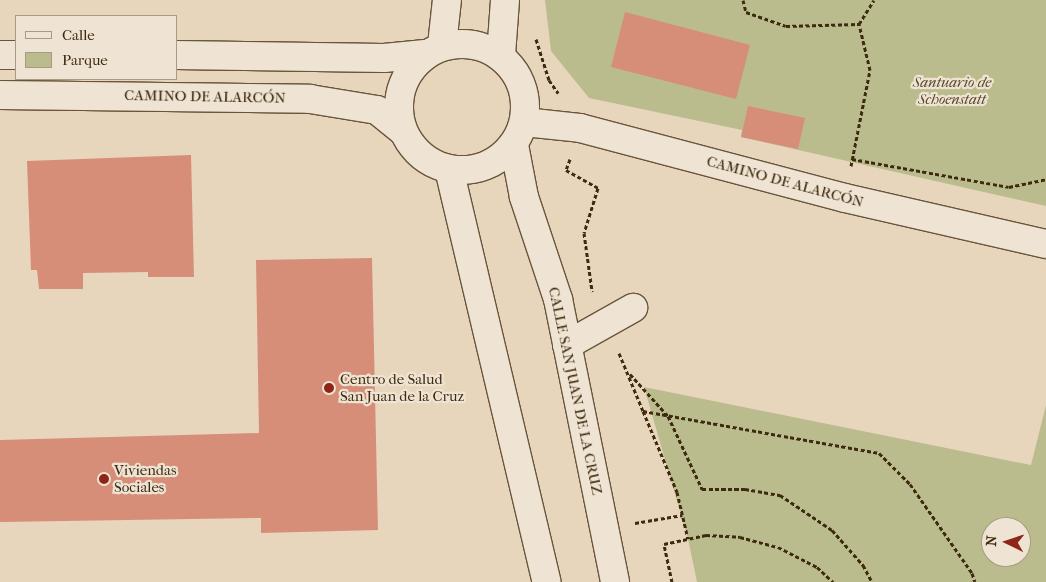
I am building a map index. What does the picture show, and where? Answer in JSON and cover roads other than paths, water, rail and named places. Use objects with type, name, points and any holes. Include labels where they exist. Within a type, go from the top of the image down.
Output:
[{"type":"street","points":[[178,54],[384,58],[434,50],[473,43],[501,56],[523,85],[519,133],[485,167],[449,170],[421,156],[403,131],[401,89],[434,50],[447,0]]},
{"type":"street","points":[[501,56],[505,0]]},
{"type":"street","points":[[0,55],[15,55]]},
{"type":"street","name":"CAMINO DE ALARCÓN","points":[[0,95],[310,99],[377,110],[403,131]]},
{"type":"street","name":"CAMINO DE ALARCÓN","points":[[519,133],[580,128],[845,198],[1046,244]]},
{"type":"street","name":"CALLE SAN JUAN DE LA CRUZ","points":[[519,133],[524,197],[558,299],[615,582]]},
{"type":"street","points":[[449,170],[546,582]]},
{"type":"street","points":[[567,345],[634,308]]},
{"type":"place","name":"Centro de Salud San Juan de la Cruz","points":[[329,388]]},
{"type":"place","name":"Viviendas Sociales","points":[[104,479]]},
{"type":"park label","name":"Santuario de Schoenstatt","points":[[952,90]]}]
